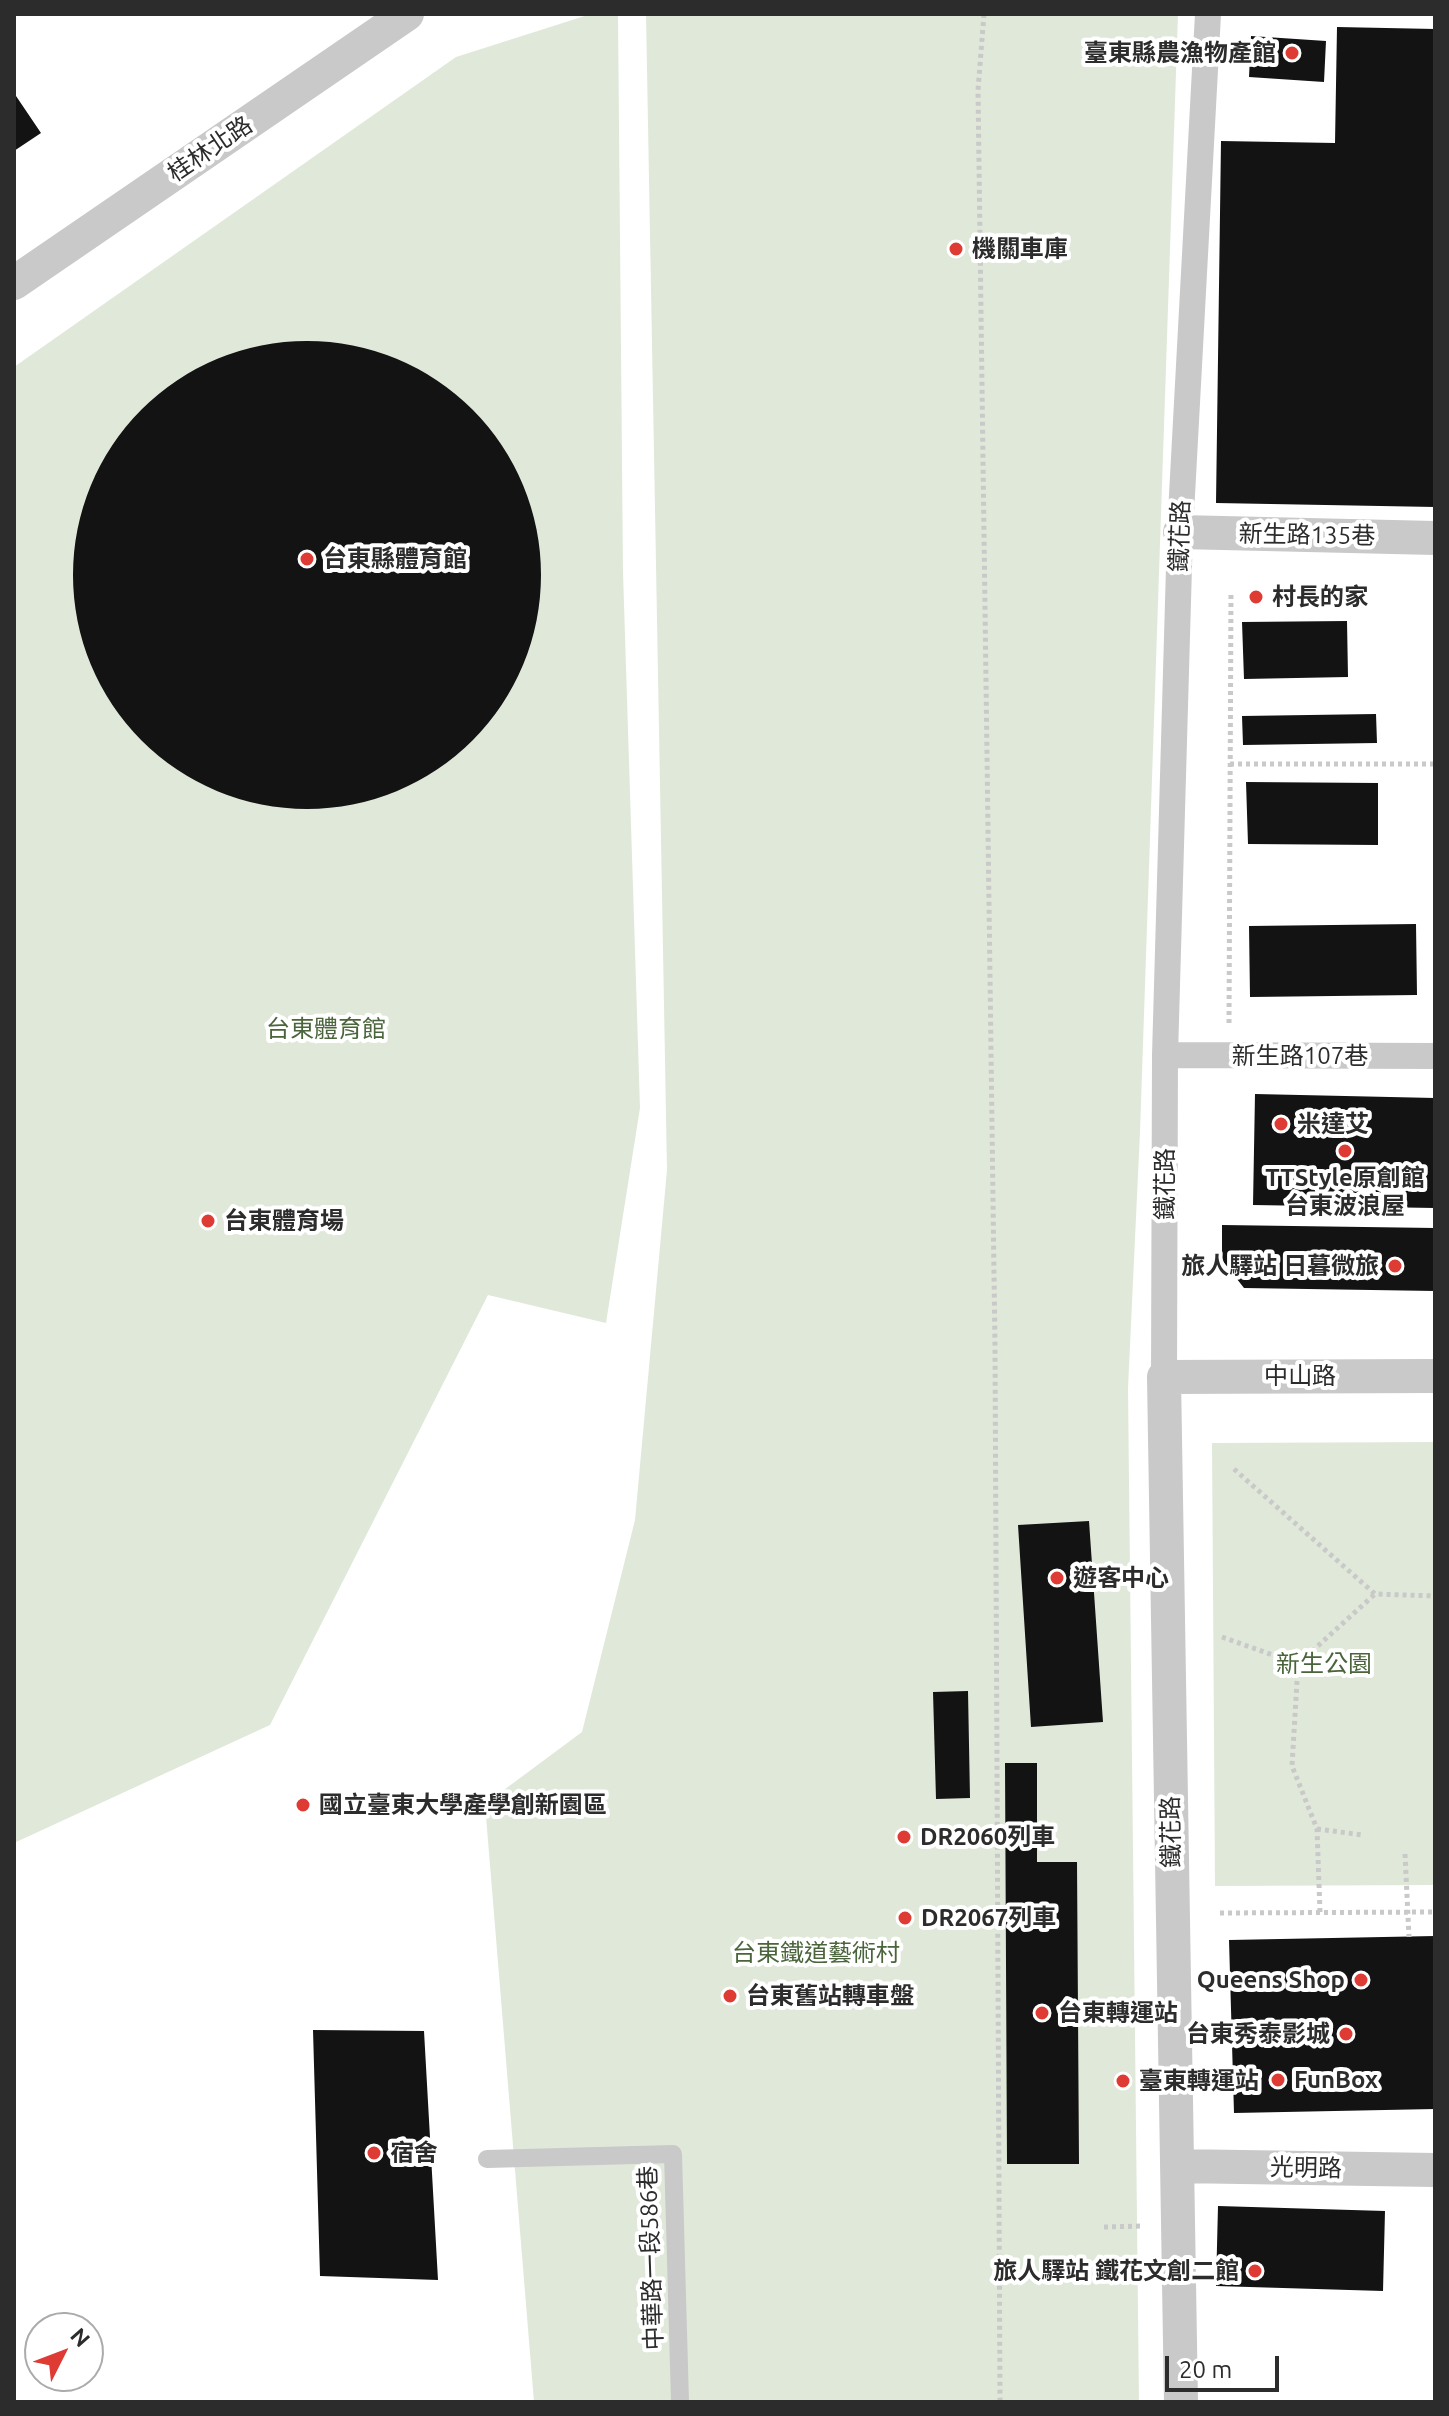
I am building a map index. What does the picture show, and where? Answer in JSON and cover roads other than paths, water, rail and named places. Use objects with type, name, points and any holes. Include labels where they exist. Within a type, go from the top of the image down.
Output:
[{"type":"street","name":"桂林北路","points":[[14,283],[407,14]]},
{"type":"street","name":"鐵花路","points":[[1181,2402],[1164,1377],[1165,1055],[1180,532],[1208,14]]},
{"type":"street","name":"新生路135巷","points":[[1180,532],[1435,538]]},
{"type":"street","name":"新生路107巷","points":[[1165,1055],[1435,1056]]},
{"type":"street","name":"中山路","points":[[1164,1377],[1435,1376]]},
{"type":"street","name":"光明路","points":[[1177,2166],[1435,2170]]},
{"type":"lane","name":"中華路一段586巷","points":[[487,2159],[673,2154],[680,2402]]},
{"type":"place","name":"臺東縣農漁物產館","points":[[1292,53]]},
{"type":"place","name":"機關車庫","points":[[956,249]]},
{"type":"place","name":"台東縣體育館","points":[[307,559]]},
{"type":"place","name":"村長的家","points":[[1256,597]]},
{"type":"place","name":"米達艾","points":[[1281,1124]]},
{"type":"place","name":"TTStyle原創館 台東波浪屋","points":[[1345,1151]]},
{"type":"place","name":"台東體育場","points":[[208,1221]]},
{"type":"place","name":"旅人驛站 日暮微旅","points":[[1395,1266]]},
{"type":"place","name":"遊客中心","points":[[1057,1578]]},
{"type":"place","name":"國立臺東大學產學創新園區","points":[[303,1805]]},
{"type":"place","name":"DR2060列車","points":[[904,1837]]},
{"type":"place","name":"DR2067列車","points":[[905,1918]]},
{"type":"place","name":"Queens Shop","points":[[1361,1980]]},
{"type":"place","name":"台東舊站轉車盤","points":[[730,1996]]},
{"type":"place","name":"台東轉運站","points":[[1042,2013]]},
{"type":"place","name":"台東秀泰影城","points":[[1346,2034]]},
{"type":"place","name":"FunBox","points":[[1278,2080]]},
{"type":"place","name":"臺東轉運站","points":[[1123,2081]]},
{"type":"place","name":"宿舍","points":[[374,2153]]},
{"type":"place","name":"旅人驛站 鐵花文創二館","points":[[1255,2271]]},
{"type":"park label","name":"台東體育館","points":[[326,1029]]},
{"type":"park label","name":"新生公園","points":[[1324,1664]]},
{"type":"park label","name":"台東鐵道藝術村","points":[[816,1953]]}]
